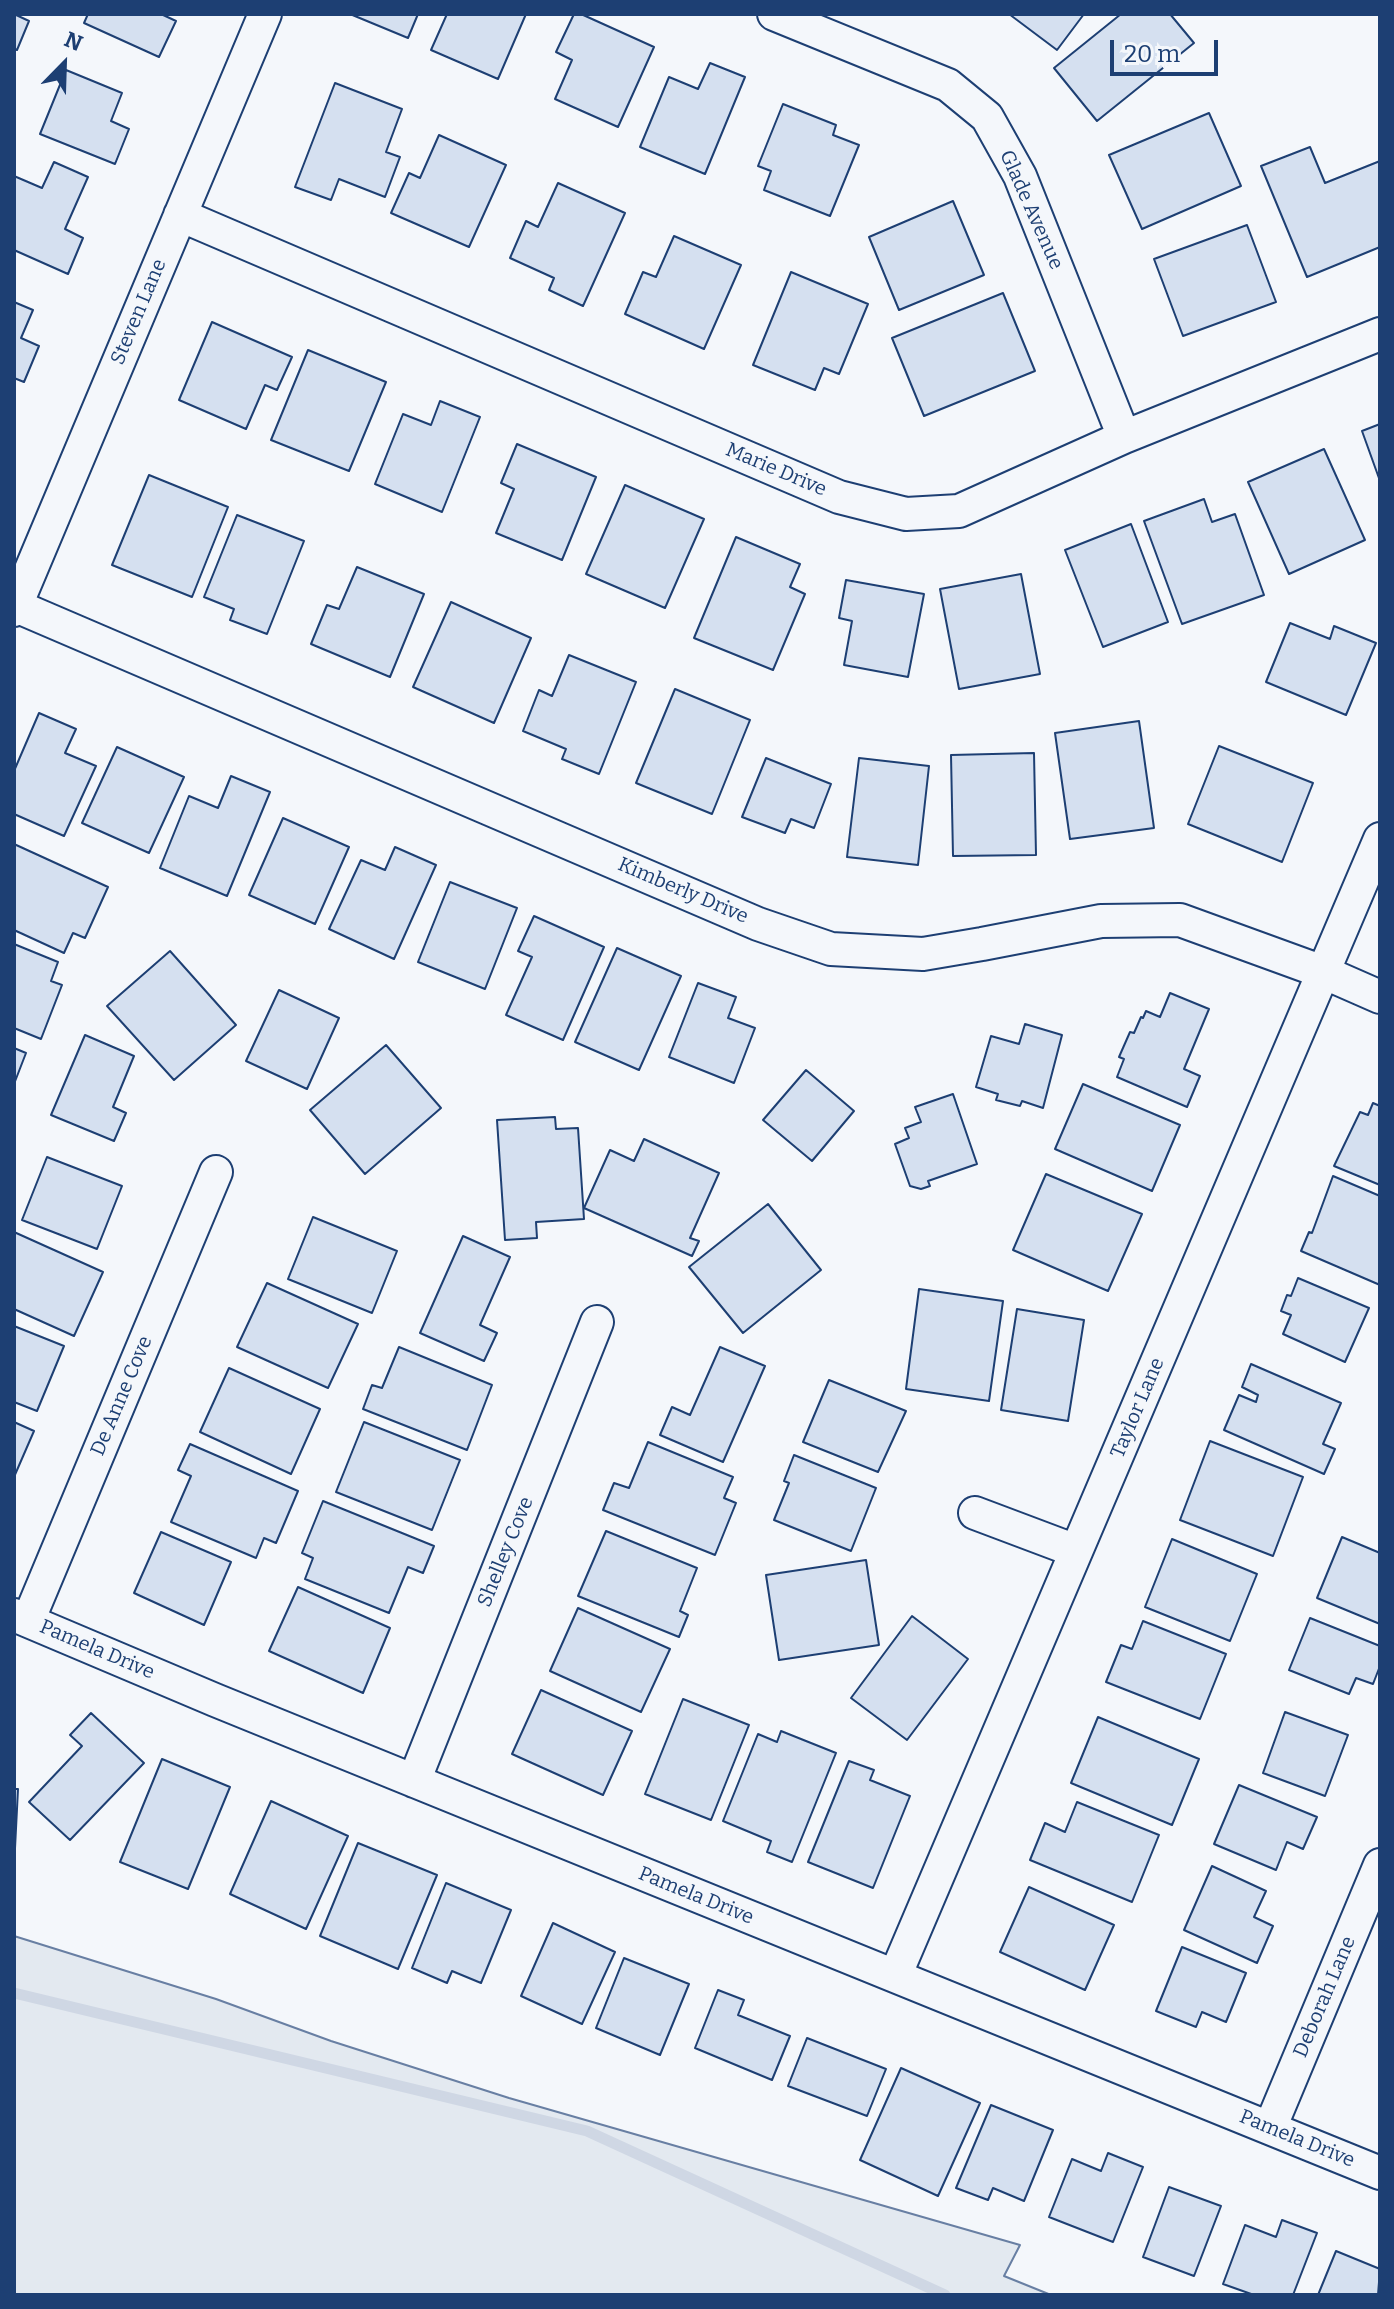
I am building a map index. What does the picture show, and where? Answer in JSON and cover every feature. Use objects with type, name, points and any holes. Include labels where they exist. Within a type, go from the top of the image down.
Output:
[{"type":"street","name":"Steven Lane","points":[[15,608],[265,14]]},
{"type":"street","name":"Glade Avenue","points":[[774,14],[948,85],[987,117],[1020,176],[1124,437]]},
{"type":"street","name":"Marie Drive","points":[[180,215],[839,497],[906,514],[959,511],[1124,437],[1380,334]]},
{"type":"street","name":"Kimberly Drive","points":[[15,608],[758,924],[831,949],[923,954],[1101,921],[1180,920],[1323,972],[1380,997]]},
{"type":"street","name":"Taylor Lane","points":[[895,1976],[1380,839]]},
{"type":"street","name":"De Anne Cove","points":[[21,1618],[216,1172]]},
{"type":"street","name":"Shelley Cove","points":[[414,1781],[597,1322]]},
{"type":"street","points":[[975,1513],[1076,1551]]},
{"type":"street","name":"Pamela Drive","points":[[21,1618],[215,1700],[1380,2173]]},
{"type":"street","name":"Deborah Lane","points":[[1270,2128],[1380,1865]]},
{"type":"shaded area","points":[[14,1936],[216,1999],[331,2041],[509,2098],[1020,2245],[1004,2276],[1051,2295],[14,2295]]},
{"type":"building","points":[[14,14],[29,21],[17,50],[14,49]]},
{"type":"building","points":[[88,14],[161,14],[176,21],[159,57],[84,23]]},
{"type":"building","points":[[350,14],[418,14],[408,38]]},
{"type":"building","points":[[447,14],[526,14],[498,79],[431,50]]},
{"type":"building","points":[[574,14],[581,14],[654,47],[618,127],[555,99],[572,60],[556,52]]},
{"type":"building","points":[[1009,14],[1084,14],[1057,50]]},
{"type":"building","points":[[1121,14],[1170,14],[1194,43],[1097,121],[1054,68]]},
{"type":"building","points":[[710,63],[745,77],[705,174],[640,147],[669,77],[698,89]]},
{"type":"building","points":[[66,70],[122,93],[111,121],[129,129],[115,164],[40,134]]},
{"type":"building","points":[[335,83],[402,109],[386,152],[400,157],[385,197],[339,179],[331,200],[295,187]]},
{"type":"building","points":[[783,104],[836,125],[833,135],[859,145],[830,216],[764,190],[771,171],[758,166]]},
{"type":"building","points":[[1209,113],[1241,186],[1142,229],[1109,155]]},
{"type":"building","points":[[439,135],[506,165],[469,247],[391,213],[409,173],[420,178]]},
{"type":"building","points":[[1310,147],[1325,183],[1380,161],[1380,247],[1307,277],[1261,166]]},
{"type":"building","points":[[54,162],[88,177],[65,229],[83,238],[68,274],[14,250],[14,176],[42,188]]},
{"type":"building","points":[[558,183],[625,213],[583,306],[549,290],[554,278],[510,258],[526,221],[538,227]]},
{"type":"building","points":[[953,201],[984,275],[899,310],[869,237]]},
{"type":"building","points":[[1247,225],[1276,302],[1183,336],[1154,259]]},
{"type":"building","points":[[674,236],[741,265],[704,349],[625,314],[643,272],[656,277]]},
{"type":"building","points":[[791,272],[868,304],[839,374],[824,368],[815,390],[753,365]]},
{"type":"building","points":[[1003,293],[1035,371],[924,416],[892,338]]},
{"type":"building","points":[[14,302],[33,310],[21,338],[39,346],[24,382],[14,378]]},
{"type":"building","points":[[212,322],[292,357],[277,390],[265,385],[246,429],[179,400]]},
{"type":"building","points":[[308,350],[386,382],[349,471],[271,440]]},
{"type":"building","points":[[440,401],[480,417],[442,512],[375,484],[403,414],[431,425]]},
{"type":"building","points":[[1380,424],[1380,481],[1362,431]]},
{"type":"building","points":[[517,444],[596,477],[562,560],[496,533],[514,489],[501,483]]},
{"type":"building","points":[[1324,449],[1365,540],[1289,574],[1248,482]]},
{"type":"building","points":[[149,475],[228,507],[192,597],[112,565]]},
{"type":"building","points":[[625,485],[704,519],[665,608],[586,574]]},
{"type":"building","points":[[1204,499],[1212,522],[1235,514],[1264,595],[1182,624],[1144,521]]},
{"type":"building","points":[[237,515],[304,541],[267,634],[230,620],[234,609],[204,597]]},
{"type":"building","points":[[1131,524],[1168,622],[1103,647],[1065,550]]},
{"type":"building","points":[[736,537],[800,564],[790,587],[805,594],[773,670],[694,638]]},
{"type":"building","points":[[357,567],[424,594],[390,677],[311,644],[327,605],[339,609]]},
{"type":"building","points":[[1021,574],[1040,674],[959,689],[940,589]]},
{"type":"building","points":[[846,580],[924,594],[908,677],[844,665],[852,621],[839,618]]},
{"type":"building","points":[[451,602],[531,638],[494,723],[413,687]]},
{"type":"building","points":[[1290,623],[1330,639],[1334,626],[1376,643],[1346,715],[1266,682]]},
{"type":"building","points":[[569,655],[636,682],[599,774],[562,759],[566,749],[523,731],[539,690],[552,696]]},
{"type":"building","points":[[675,689],[750,720],[712,814],[636,783]]},
{"type":"building","points":[[39,713],[76,729],[65,753],[96,766],[64,836],[14,814],[14,771]]},
{"type":"building","points":[[1139,721],[1154,828],[1070,839],[1055,733]]},
{"type":"building","points":[[1219,746],[1313,783],[1282,862],[1188,824]]},
{"type":"building","points":[[117,747],[184,777],[149,853],[82,823]]},
{"type":"building","points":[[1034,753],[1036,855],[953,856],[951,755]]},
{"type":"building","points":[[766,758],[831,784],[814,828],[791,819],[785,833],[742,817]]},
{"type":"building","points":[[859,758],[929,766],[918,865],[847,857]]},
{"type":"building","points":[[231,776],[270,792],[227,896],[160,868],[189,796],[218,808]]},
{"type":"building","points":[[283,818],[349,847],[315,924],[249,895]]},
{"type":"building","points":[[14,844],[108,887],[85,938],[73,933],[64,953],[14,930]]},
{"type":"building","points":[[395,847],[436,865],[394,959],[329,929],[361,860],[385,870]]},
{"type":"building","points":[[450,882],[517,908],[485,989],[418,962]]},
{"type":"building","points":[[534,916],[604,947],[563,1040],[506,1015],[532,957],[518,951]]},
{"type":"building","points":[[14,944],[58,962],[51,981],[62,985],[41,1039],[14,1028]]},
{"type":"building","points":[[617,948],[681,976],[639,1070],[575,1042]]},
{"type":"building","points":[[170,951],[236,1025],[174,1080],[107,1006]]},
{"type":"building","points":[[698,983],[736,997],[728,1018],[755,1028],[734,1083],[669,1057]]},
{"type":"building","points":[[279,990],[339,1018],[307,1089],[246,1061]]},
{"type":"building","points":[[1170,993],[1209,1009],[1184,1069],[1200,1076],[1187,1107],[1117,1077],[1124,1059],[1119,1057],[1130,1032],[1134,1033],[1146,1011],[1160,1017]]},
{"type":"building","points":[[1025,1024],[1062,1035],[1043,1108],[1022,1101],[1020,1106],[996,1100],[998,1094],[976,1087],[991,1036],[1019,1044]]},
{"type":"building","points":[[85,1035],[134,1056],[113,1107],[126,1113],[114,1141],[51,1115]]},
{"type":"building","points":[[386,1045],[441,1108],[365,1174],[310,1110]]},
{"type":"building","points":[[14,1048],[26,1053],[14,1084]]},
{"type":"building","points":[[806,1070],[854,1111],[812,1161],[763,1120]]},
{"type":"building","points":[[1083,1084],[1180,1125],[1152,1191],[1055,1149]]},
{"type":"building","points":[[953,1094],[977,1164],[928,1181],[930,1186],[921,1189],[910,1186],[895,1144],[909,1138],[905,1128],[921,1122],[915,1107]]},
{"type":"building","points":[[1373,1103],[1380,1106],[1380,1185],[1334,1166],[1360,1112],[1368,1115]]},
{"type":"building","points":[[555,1117],[556,1129],[578,1128],[584,1219],[536,1222],[537,1238],[505,1240],[497,1120]]},
{"type":"building","points":[[644,1139],[719,1173],[690,1238],[699,1241],[692,1256],[584,1208],[610,1150],[634,1161]]},
{"type":"building","points":[[47,1157],[122,1186],[97,1249],[22,1220]]},
{"type":"building","points":[[1046,1174],[1142,1214],[1108,1291],[1013,1250]]},
{"type":"building","points":[[1333,1176],[1380,1196],[1380,1285],[1301,1251],[1309,1232],[1312,1233]]},
{"type":"building","points":[[768,1204],[821,1270],[743,1333],[689,1267]]},
{"type":"building","points":[[313,1217],[397,1251],[372,1313],[288,1279]]},
{"type":"building","points":[[14,1232],[103,1272],[74,1336],[14,1309]]},
{"type":"building","points":[[463,1236],[510,1257],[480,1325],[497,1333],[484,1361],[420,1333]]},
{"type":"building","points":[[1298,1278],[1369,1308],[1345,1362],[1283,1334],[1291,1315],[1281,1311]]},
{"type":"building","points":[[267,1283],[358,1324],[328,1388],[237,1347]]},
{"type":"building","points":[[919,1289],[1003,1301],[989,1401],[906,1389]]},
{"type":"building","points":[[1017,1309],[1084,1320],[1068,1421],[1001,1410]]},
{"type":"building","points":[[14,1326],[64,1346],[37,1411],[14,1402]]},
{"type":"building","points":[[399,1347],[492,1385],[467,1450],[363,1409],[372,1385],[382,1388]]},
{"type":"building","points":[[720,1347],[765,1366],[723,1462],[660,1435],[672,1407],[690,1415]]},
{"type":"building","points":[[1251,1364],[1341,1403],[1323,1444],[1335,1449],[1324,1474],[1224,1430],[1239,1395],[1256,1402],[1258,1395],[1242,1387]]},
{"type":"building","points":[[229,1368],[320,1409],[291,1474],[200,1432]]},
{"type":"building","points":[[829,1380],[906,1411],[878,1472],[803,1442]]},
{"type":"building","points":[[14,1422],[34,1431],[14,1477]]},
{"type":"building","points":[[364,1422],[460,1460],[432,1530],[336,1492]]},
{"type":"building","points":[[1210,1441],[1303,1477],[1273,1556],[1180,1520]]},
{"type":"building","points":[[648,1442],[733,1477],[724,1498],[736,1503],[715,1555],[603,1510],[614,1483],[629,1488]]},
{"type":"building","points":[[190,1444],[298,1491],[276,1543],[264,1538],[256,1558],[171,1522],[191,1476],[178,1470]]},
{"type":"building","points":[[794,1455],[876,1488],[851,1551],[774,1520],[789,1483],[784,1481]]},
{"type":"building","points":[[323,1501],[434,1546],[423,1573],[408,1567],[389,1613],[305,1579],[313,1558],[302,1553]]},
{"type":"building","points":[[606,1531],[697,1568],[680,1611],[688,1615],[679,1637],[578,1596]]},
{"type":"building","points":[[161,1532],[231,1562],[204,1625],[134,1593]]},
{"type":"building","points":[[1342,1537],[1380,1553],[1380,1624],[1317,1598]]},
{"type":"building","points":[[1172,1539],[1257,1574],[1230,1641],[1145,1607]]},
{"type":"building","points":[[866,1560],[879,1645],[779,1660],[766,1575]]},
{"type":"building","points":[[298,1587],[390,1628],[363,1693],[269,1651]]},
{"type":"building","points":[[578,1608],[670,1649],[641,1712],[550,1671]]},
{"type":"building","points":[[912,1616],[968,1659],[907,1740],[851,1698]]},
{"type":"building","points":[[1310,1618],[1380,1646],[1380,1666],[1373,1684],[1356,1678],[1349,1694],[1289,1670]]},
{"type":"building","points":[[1143,1621],[1226,1654],[1200,1719],[1106,1682],[1121,1645],[1132,1649]]},
{"type":"building","points":[[541,1690],[632,1731],[603,1795],[512,1754]]},
{"type":"building","points":[[683,1699],[749,1725],[711,1820],[645,1794]]},
{"type":"building","points":[[1285,1712],[1348,1735],[1325,1796],[1263,1773]]},
{"type":"building","points":[[91,1713],[144,1763],[70,1840],[29,1802],[82,1746],[70,1735]]},
{"type":"building","points":[[1098,1717],[1199,1759],[1172,1825],[1071,1783]]},
{"type":"building","points":[[781,1731],[836,1753],[792,1862],[767,1852],[771,1841],[723,1821],[758,1734],[777,1742]]},
{"type":"building","points":[[162,1759],[230,1787],[188,1889],[120,1862]]},
{"type":"building","points":[[849,1761],[874,1770],[870,1780],[910,1796],[873,1888],[808,1862]]},
{"type":"building","points":[[1239,1785],[1317,1817],[1303,1849],[1287,1842],[1276,1870],[1214,1844]]},
{"type":"building","points":[[14,1789],[18,1789],[14,1868]]},
{"type":"building","points":[[271,1801],[348,1836],[306,1929],[230,1894]]},
{"type":"building","points":[[1077,1802],[1159,1835],[1132,1902],[1030,1860],[1045,1823],[1065,1832]]},
{"type":"building","points":[[358,1843],[437,1875],[398,1969],[320,1936]]},
{"type":"building","points":[[1212,1866],[1266,1891],[1254,1917],[1273,1926],[1257,1963],[1184,1930]]},
{"type":"building","points":[[446,1883],[511,1910],[481,1983],[452,1971],[447,1983],[412,1968]]},
{"type":"building","points":[[1029,1887],[1114,1925],[1085,1990],[1000,1952]]},
{"type":"building","points":[[553,1923],[615,1952],[582,2024],[521,1996]]},
{"type":"building","points":[[1182,1947],[1246,1973],[1226,2022],[1202,2012],[1196,2027],[1156,2011]]},
{"type":"building","points":[[624,1958],[689,1984],[660,2055],[596,2028]]},
{"type":"building","points":[[718,1990],[744,2000],[738,2015],[790,2036],[772,2080],[695,2048]]},
{"type":"building","points":[[807,2038],[886,2069],[867,2116],[788,2086]]},
{"type":"building","points":[[901,2068],[980,2103],[938,2196],[860,2160]]},
{"type":"building","points":[[991,2105],[1053,2130],[1024,2201],[993,2188],[988,2200],[956,2188]]},
{"type":"building","points":[[1108,2153],[1143,2167],[1113,2242],[1049,2217],[1072,2159],[1101,2171]]},
{"type":"building","points":[[1169,2187],[1221,2206],[1194,2276],[1143,2257]]},
{"type":"building","points":[[1282,2220],[1317,2233],[1293,2295],[1254,2295],[1223,2284],[1245,2225],[1276,2237]]},
{"type":"building","points":[[1336,2251],[1380,2269],[1378,2295],[1318,2295]]},
{"type":"waterway","points":[[14,1993],[587,2131],[945,2295]]}]
